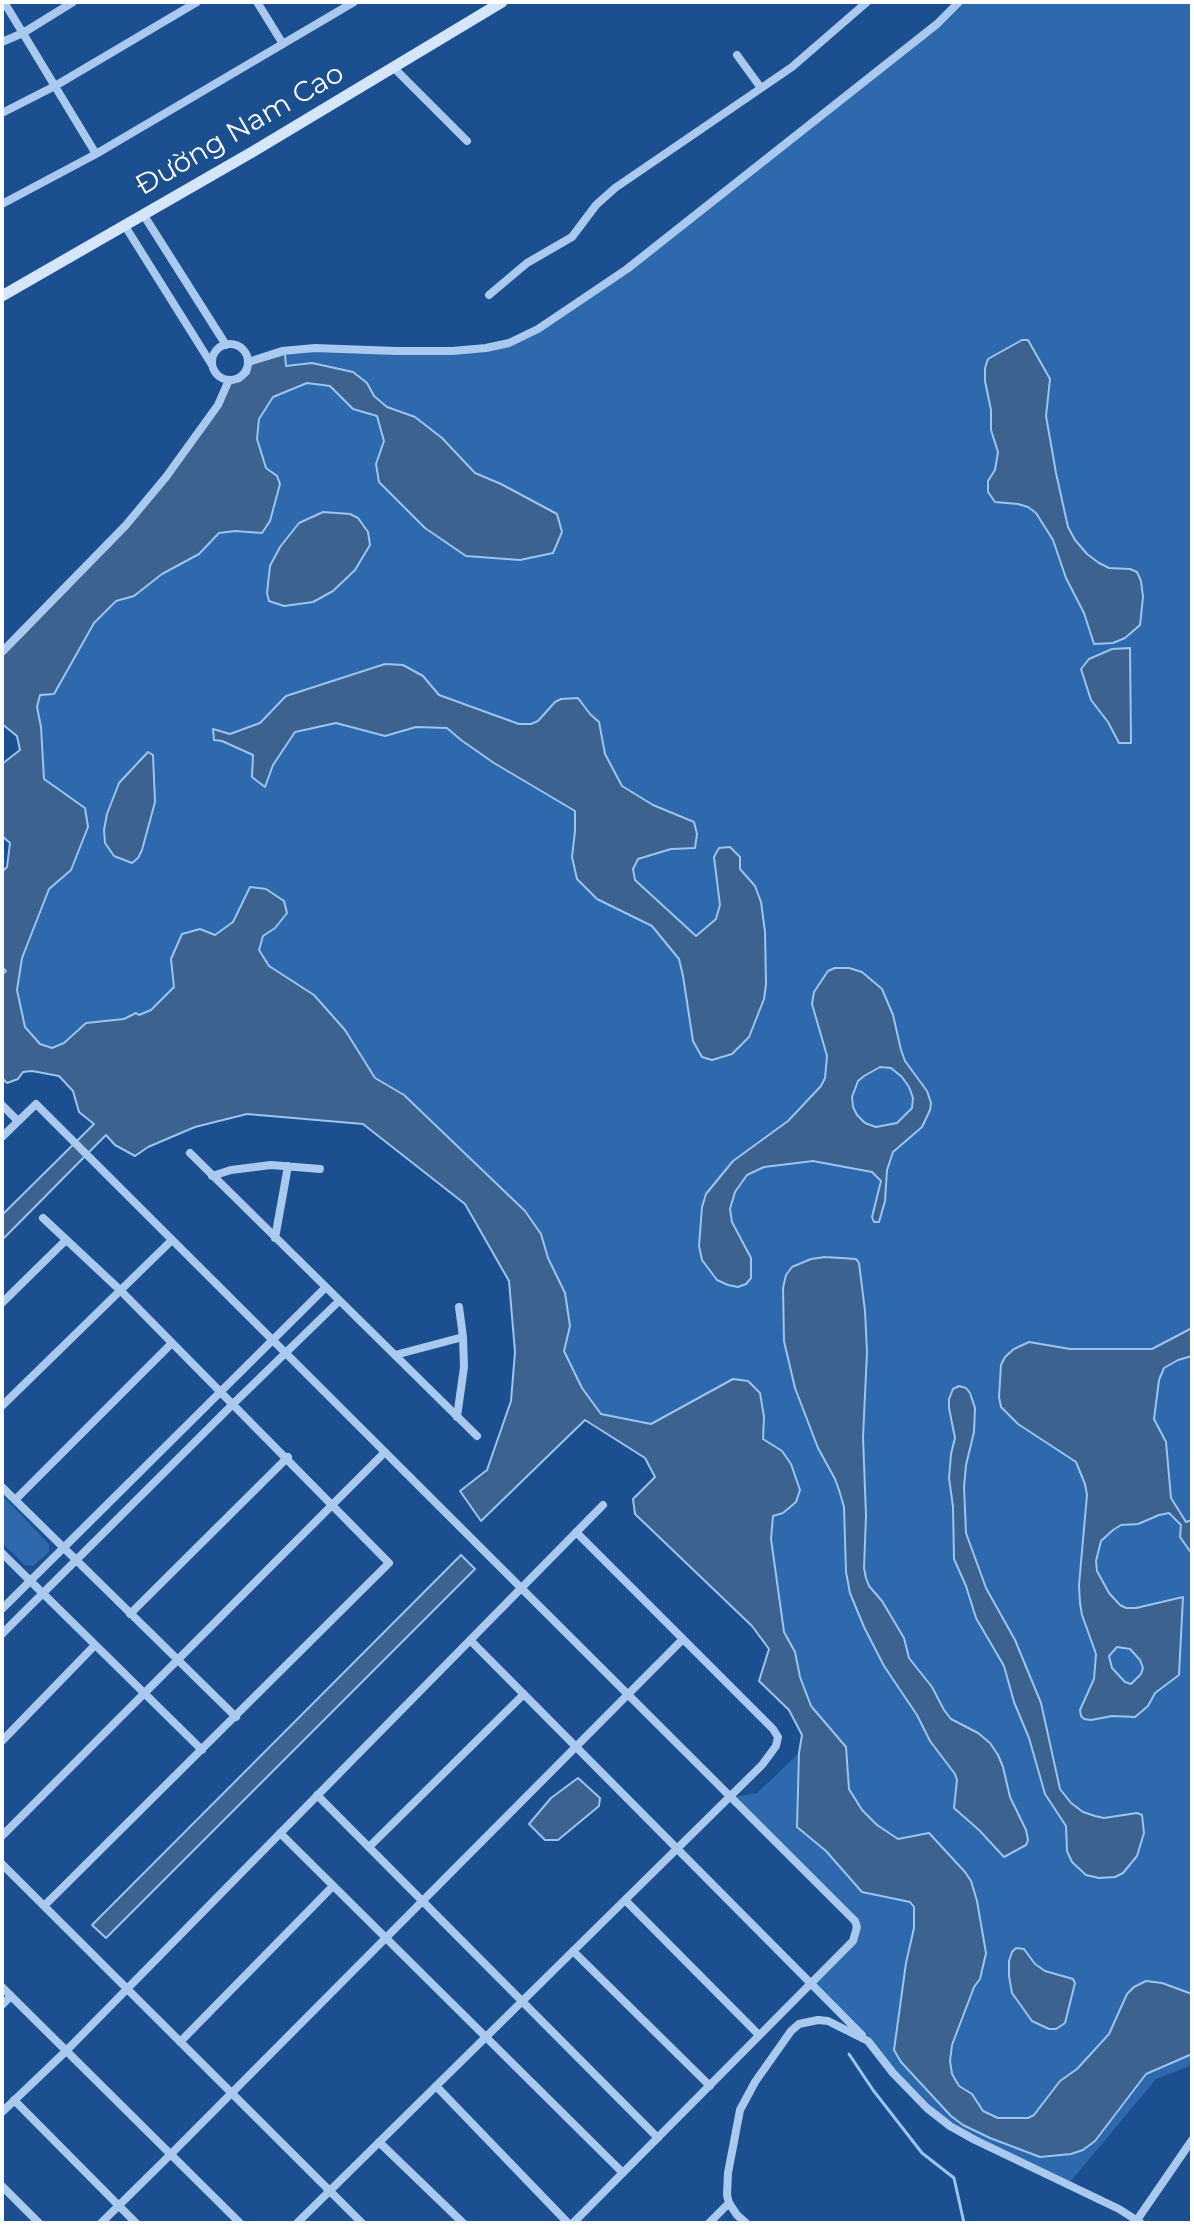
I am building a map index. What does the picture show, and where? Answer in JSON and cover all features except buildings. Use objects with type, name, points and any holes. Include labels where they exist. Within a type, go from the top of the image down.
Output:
[{"type":"street","points":[[4,2],[96,154]]},
{"type":"street","points":[[2,42],[23,33],[73,2]]},
{"type":"street","points":[[2,113],[55,86],[197,2]]},
{"type":"street","points":[[257,2],[283,44]]},
{"type":"street","points":[[2,204],[96,154],[354,2]]},
{"type":"street","name":"Đường Nam Cao","points":[[2,296],[254,151],[502,2]]},
{"type":"street","points":[[489,295],[527,263],[572,237],[596,205],[615,188],[817,47],[867,2]]},
{"type":"street","points":[[248,362],[282,351],[315,348],[452,351],[486,348],[509,343],[538,329],[627,269],[937,24],[959,2]]},
{"type":"street","points":[[737,55],[761,88]]},
{"type":"street","points":[[393,67],[467,141]]},
{"type":"street","points":[[143,214],[226,345]]},
{"type":"street","points":[[125,226],[218,375],[235,380],[245,373],[248,362],[241,348],[226,345],[214,355],[212,365]]},
{"type":"street","points":[[2,652],[126,525],[166,477],[218,405],[229,380]]},
{"type":"street","points":[[2,1137],[36,1104],[846,1910],[857,1925],[853,1941],[570,2223],[436,2086]]},
{"type":"street","points":[[2,1105],[18,1121]]},
{"type":"street","points":[[190,1153],[477,1436]]},
{"type":"street","points":[[275,1238],[288,1166]]},
{"type":"street","points":[[212,1176],[247,1167],[320,1169]]},
{"type":"street","points":[[43,1218],[288,1457],[389,1563],[44,1906]]},
{"type":"street","points":[[2,1303],[66,1240]]},
{"type":"street","points":[[2,1406],[172,1240]]},
{"type":"street","points":[[2,1609],[326,1287]]},
{"type":"street","points":[[2,1634],[339,1301]]},
{"type":"street","points":[[457,1417],[464,1367],[459,1307]]},
{"type":"street","points":[[395,1355],[463,1337]]},
{"type":"street","points":[[15,1500],[172,1343]]},
{"type":"street","points":[[2,1836],[385,1452]]},
{"type":"street","points":[[130,1614],[288,1457]]},
{"type":"street","points":[[2,1487],[236,1717]]},
{"type":"street","points":[[2,2112],[66,2051],[603,1505]]},
{"type":"street","points":[[297,2223],[731,1796],[776,1746],[778,1737],[773,1729],[576,1532]]},
{"type":"street","points":[[2,1553],[202,1750]]},
{"type":"street","points":[[101,2223],[683,1639]]},
{"type":"street","points":[[470,1640],[868,2041],[927,2108],[950,2126],[1139,2221],[1192,2140]]},
{"type":"street","points":[[2,1741],[95,1645]]},
{"type":"street","points":[[369,1847],[524,1694]]},
{"type":"street","points":[[317,1795],[658,2138]]},
{"type":"street","points":[[280,1833],[623,2173]]},
{"type":"street","points":[[2,1864],[362,2223]]},
{"type":"street","points":[[180,2042],[333,1886]]},
{"type":"street","points":[[625,1900],[759,2035]]},
{"type":"street","points":[[573,1951],[710,2086]]},
{"type":"street","points":[[2,1987],[240,2223]]},
{"type":"street","points":[[2,2005],[11,1996]]},
{"type":"street","points":[[746,2223],[729,2203],[728,2173],[740,2110],[755,2082],[799,2024],[828,2021],[868,2041]]},
{"type":"street","points":[[14,2100],[136,2223]]},
{"type":"street","points":[[379,2142],[463,2223]]},
{"type":"street","points":[[2,2186],[39,2223]]},
{"type":"street","points":[[709,2223],[729,2203]]},
{"type":"shaded area","points":[[963,2],[1192,2],[1192,2065],[1156,2079],[1070,2182],[978,2138],[941,2115],[895,2070],[871,2038],[815,1983],[856,1943],[861,1925],[850,1910],[735,1797],[757,1793],[799,1753],[802,1735],[789,1710],[759,1681],[769,1649],[752,1626],[635,1514],[633,1499],[655,1477],[645,1458],[585,1420],[481,1521],[460,1491],[487,1470],[511,1401],[515,1352],[509,1281],[465,1204],[363,1124],[247,1114],[195,1127],[148,1147],[135,1156],[115,1145],[79,1112],[73,1091],[59,1076],[32,1071],[23,1072],[18,1079],[7,1083],[2,1078],[2,975],[6,971],[2,967],[2,872],[7,867],[10,843],[2,836],[2,764],[20,750],[17,736],[2,724],[2,656],[128,527],[231,383],[240,381],[249,373],[251,364],[282,354],[314,351],[456,354],[540,332],[939,26]]},
{"type":"shaded area","points":[[1022,340],[1028,340],[1050,379],[1046,416],[1068,527],[1087,554],[1099,563],[1109,568],[1137,572],[1141,581],[1140,625],[1125,638],[1113,643],[1094,644],[1053,540],[1036,513],[1018,504],[995,502],[988,492],[988,481],[995,470],[998,452],[991,430],[985,368],[988,359]]},
{"type":"shaded area","points":[[285,354],[286,366],[312,363],[353,372],[387,407],[415,417],[442,438],[475,473],[557,514],[562,532],[553,553],[520,560],[466,556],[425,528],[379,482],[376,464],[384,441],[377,416],[353,409],[330,386],[307,383],[273,397],[259,419],[257,439],[266,468],[277,476],[280,484],[270,521],[262,533],[219,533],[199,554],[162,574],[134,596],[116,601],[94,623],[54,694],[40,695],[37,707],[44,779],[85,808],[88,827],[71,870],[49,889],[22,958],[17,990],[25,1027],[40,1044],[52,1048],[64,1043],[86,1023],[124,1019],[151,1010],[174,987],[171,959],[182,934],[200,929],[215,935],[233,922],[250,887],[266,889],[284,901],[287,913],[275,928],[263,936],[259,950],[269,966],[314,995],[345,1030],[375,1078],[404,1095],[525,1211],[541,1234],[548,1258],[565,1293],[570,1326],[564,1351],[582,1388],[601,1414],[651,1424],[733,1379],[748,1381],[760,1393],[764,1417],[763,1439],[782,1451],[791,1464],[800,1490],[796,1502],[783,1513],[773,1516],[771,1539],[784,1632],[795,1652],[811,1706],[846,1747],[849,1789],[862,1810],[898,1839],[929,1833],[965,1872],[977,1901],[986,1953],[980,1979],[952,2045],[952,2074],[959,2086],[972,2094],[983,2111],[998,2118],[1028,2118],[1034,2115],[1060,2081],[1077,2069],[1109,2034],[1127,1994],[1134,1987],[1146,1981],[1162,1983],[1192,1994],[1192,2054],[1146,2074],[1095,2141],[1083,2150],[1040,2157],[963,2125],[901,2062],[894,2050],[914,1928],[914,1907],[910,1902],[862,1892],[826,1851],[797,1827],[802,1735],[789,1710],[759,1681],[769,1649],[752,1626],[635,1514],[633,1499],[655,1477],[645,1458],[585,1420],[481,1521],[460,1491],[487,1470],[511,1401],[515,1352],[509,1281],[465,1204],[363,1124],[247,1114],[195,1127],[148,1147],[135,1156],[115,1145],[106,1135],[2,1240],[2,1215],[94,1124],[79,1112],[73,1091],[59,1076],[32,1071],[23,1072],[18,1079],[7,1083],[2,1078],[2,975],[6,971],[2,967],[2,872],[7,867],[10,843],[2,836],[2,764],[20,750],[17,736],[2,724],[2,656],[128,527],[231,383],[240,381],[249,373],[251,364]]},
{"type":"shaded area","points":[[323,512],[350,514],[358,518],[368,532],[370,545],[355,570],[333,591],[313,602],[284,606],[269,601],[270,566],[280,547],[299,523]]},
{"type":"shaded area","points":[[1130,648],[1131,743],[1119,743],[1091,700],[1081,669],[1089,659],[1112,649]]},
{"type":"shaded area","points":[[385,664],[403,665],[423,676],[439,695],[519,724],[538,721],[561,699],[578,698],[599,722],[605,754],[622,786],[653,805],[694,822],[697,834],[695,848],[671,849],[638,859],[633,869],[635,880],[696,936],[716,919],[720,905],[714,857],[719,848],[730,847],[740,857],[740,869],[755,886],[761,902],[766,984],[764,999],[749,1037],[732,1054],[712,1060],[702,1057],[693,1041],[679,959],[652,926],[597,899],[577,879],[572,857],[575,811],[494,763],[447,728],[416,727],[385,736],[336,723],[295,732],[273,765],[265,787],[252,777],[253,755],[214,740],[213,729],[230,734],[260,723],[286,696]]},
{"type":"shaded area","points":[[148,752],[153,755],[155,802],[142,850],[132,863],[114,856],[105,843],[104,830],[119,783]]},
{"type":"shaded area","points":[[849,968],[862,972],[882,989],[893,1015],[905,1061],[927,1091],[930,1110],[922,1127],[893,1152],[879,1222],[874,1222],[872,1217],[881,1181],[872,1172],[813,1161],[764,1167],[747,1175],[735,1192],[730,1209],[732,1222],[751,1258],[751,1278],[738,1287],[728,1285],[717,1280],[702,1260],[699,1246],[706,1194],[733,1161],[788,1121],[821,1086],[827,1056],[812,1004],[814,992],[828,971]],"holes":[[[880,1067],[891,1068],[909,1087],[913,1098],[912,1108],[897,1123],[876,1127],[865,1123],[857,1115],[852,1097],[858,1081],[864,1076]]]},
{"type":"shaded area","points":[[825,1257],[856,1259],[859,1263],[867,1352],[863,1437],[866,1578],[904,1638],[909,1658],[932,1687],[944,1710],[951,1719],[990,1743],[998,1755],[1010,1797],[1028,1840],[1026,1845],[1004,1857],[954,1808],[955,1774],[930,1741],[917,1715],[884,1666],[850,1593],[846,1572],[844,1507],[795,1388],[784,1341],[783,1288],[786,1275],[792,1267]]},
{"type":"shaded area","points":[[1192,1328],[1192,1356],[1164,1368],[1159,1380],[1154,1419],[1166,1442],[1171,1498],[1186,1522],[1192,1520],[1192,1554],[1180,1537],[1181,1525],[1169,1513],[1138,1524],[1121,1525],[1113,1530],[1101,1541],[1096,1561],[1097,1571],[1109,1593],[1126,1608],[1183,1597],[1179,1675],[1155,1693],[1148,1706],[1135,1717],[1084,1719],[1080,1710],[1094,1679],[1096,1654],[1080,1603],[1087,1495],[1085,1484],[1076,1462],[1018,1424],[1001,1407],[1001,1365],[1014,1349],[1029,1342],[1070,1349],[1152,1349]],"holes":[[[1117,1647],[1130,1649],[1143,1668],[1131,1684],[1112,1668],[1109,1656]]]},
{"type":"shaded area","points":[[959,1386],[970,1393],[975,1408],[964,1487],[966,1533],[986,1588],[1015,1640],[1041,1703],[1060,1789],[1071,1803],[1095,1816],[1142,1815],[1144,1833],[1137,1856],[1123,1873],[1115,1877],[1086,1875],[1072,1862],[1067,1851],[1066,1826],[1045,1794],[1004,1666],[976,1618],[954,1559],[949,1478],[955,1438],[949,1399],[953,1389]]},
{"type":"shaded area","points":[[2,1495],[49,1544],[49,1552],[33,1566],[25,1565],[2,1543]]},
{"type":"shaded area","points":[[461,1555],[475,1569],[106,1938],[92,1925]]},
{"type":"shaded area","points":[[578,1778],[600,1798],[599,1806],[558,1840],[545,1840],[529,1824],[551,1798]]},
{"type":"shaded area","points":[[1016,1948],[1024,1949],[1035,1964],[1045,1971],[1073,1979],[1075,1983],[1065,2023],[1056,2029],[1032,2021],[1012,1993],[1009,1961]]},
{"type":"waterway","points":[[849,2054],[922,2153],[954,2178],[964,2223]]}]
